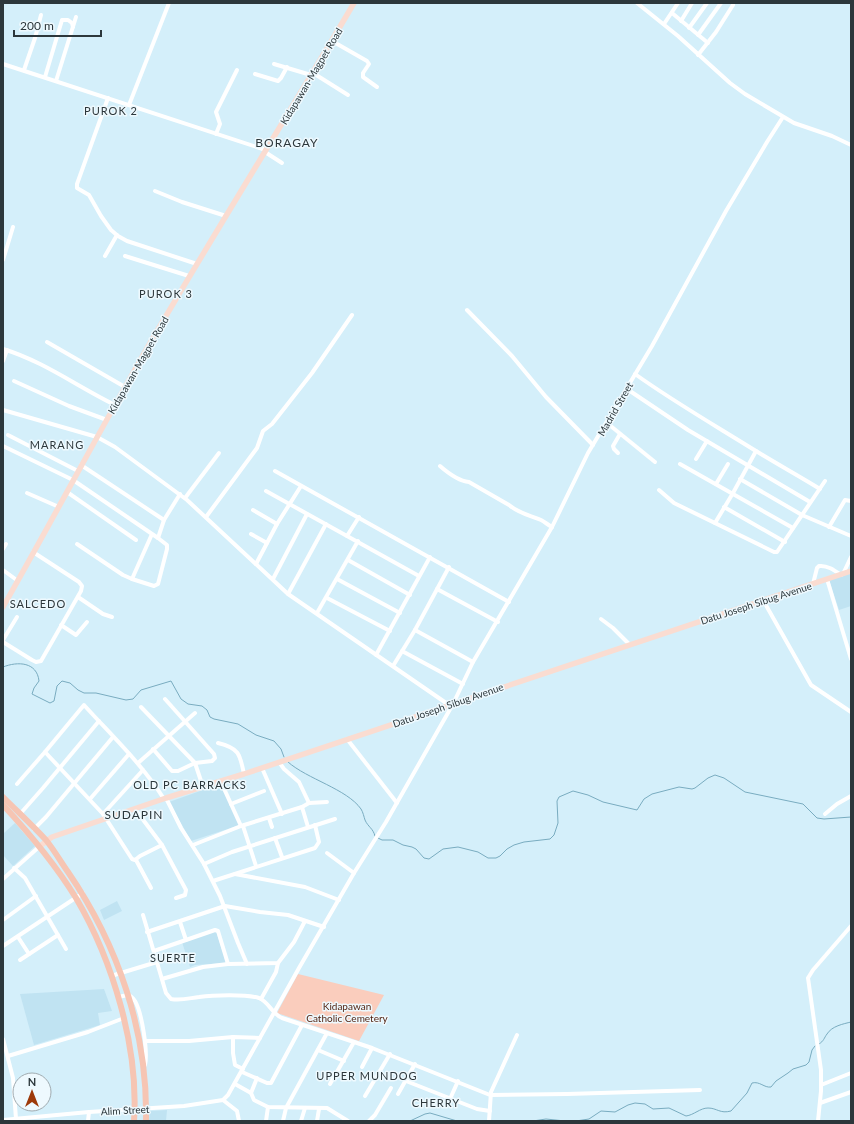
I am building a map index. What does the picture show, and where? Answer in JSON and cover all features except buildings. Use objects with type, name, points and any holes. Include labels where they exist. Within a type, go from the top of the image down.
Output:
[{"type":"highway","points":[[3,797],[46,840],[83,894],[98,921],[128,994],[138,1032],[143,1070],[146,1121]]},
{"type":"highway","points":[[3,805],[40,846],[76,898],[90,926],[111,976],[124,1018],[128,1038],[133,1071],[135,1109],[134,1121]]},
{"type":"main road","name":"Kidapawan-Magpet Road","points":[[3,607],[81,465],[189,276],[354,3]]},
{"type":"main road","name":"Datu Joseph Sibug Avenue","points":[[46,840],[105,817],[136,809],[221,782],[629,644],[851,571]]},
{"type":"main road","points":[[40,846],[46,840]]},
{"type":"street","points":[[129,105],[169,3]]},
{"type":"street","points":[[637,3],[664,24],[744,94],[794,123],[832,136],[851,145]]},
{"type":"street","points":[[664,24],[678,3]]},
{"type":"street","points":[[681,21],[692,3]]},
{"type":"street","points":[[689,28],[707,3]]},
{"type":"street","points":[[698,35],[721,3]]},
{"type":"street","points":[[698,55],[708,43],[733,3]]},
{"type":"street","points":[[672,13],[708,43]]},
{"type":"street","points":[[24,70],[41,15]]},
{"type":"street","points":[[56,81],[76,17]]},
{"type":"street","points":[[45,77],[62,20],[68,20],[72,23],[73,27]]},
{"type":"street","points":[[332,41],[368,61],[369,64],[363,73],[363,77],[377,87]]},
{"type":"street","points":[[3,64],[265,151],[282,163]]},
{"type":"street","points":[[274,64],[312,74],[348,95]]},
{"type":"street","points":[[255,74],[278,81],[287,67]]},
{"type":"street","points":[[216,134],[220,124],[216,112],[237,70]]},
{"type":"street","points":[[108,98],[76,186],[78,190],[89,195],[101,216],[117,235],[127,241],[197,264]]},
{"type":"street","name":"Madrid Street","points":[[222,1100],[228,1095],[243,1071],[260,1038],[354,873],[397,804],[474,662],[552,527],[593,445],[627,389],[723,217],[767,142],[784,117]]},
{"type":"street","points":[[155,191],[182,202],[226,216]]},
{"type":"street","points":[[3,260],[13,227]]},
{"type":"street","points":[[105,256],[117,235]]},
{"type":"street","points":[[125,256],[189,276]]},
{"type":"street","points":[[467,310],[512,356],[546,397],[593,445]]},
{"type":"street","points":[[206,517],[257,448],[263,431],[272,424],[312,373],[352,315]]},
{"type":"street","points":[[47,342],[125,387]]},
{"type":"street","points":[[3,361],[5,349],[40,364],[115,406]]},
{"type":"street","points":[[635,374],[663,394],[820,489]]},
{"type":"street","points":[[14,381],[70,406],[107,420]]},
{"type":"street","points":[[627,389],[707,441],[810,502]]},
{"type":"street","points":[[3,410],[97,437],[115,447],[185,498],[288,594],[451,705]]},
{"type":"street","points":[[607,423],[655,462]]},
{"type":"street","points":[[618,453],[614,450],[613,446],[620,434]]},
{"type":"street","points":[[8,435],[78,471]]},
{"type":"street","points":[[696,459],[707,441]]},
{"type":"street","points":[[3,446],[73,480],[158,538],[167,547],[158,584],[156,586],[150,586],[123,575],[77,544]]},
{"type":"street","points":[[715,523],[756,451]]},
{"type":"street","points":[[185,498],[219,453]]},
{"type":"street","points":[[680,464],[793,528]]},
{"type":"street","points":[[716,484],[728,464]]},
{"type":"street","points":[[81,465],[164,520]]},
{"type":"street","points":[[440,466],[449,474],[476,486],[514,509],[529,517],[542,520],[552,527]]},
{"type":"street","points":[[275,471],[449,567],[509,602]]},
{"type":"street","points":[[740,479],[802,515],[851,536]]},
{"type":"street","points":[[659,490],[674,503],[774,552],[779,551],[825,481]]},
{"type":"street","points":[[256,564],[277,524],[300,486]]},
{"type":"street","points":[[266,491],[419,576]]},
{"type":"street","points":[[67,492],[136,540]]},
{"type":"street","points":[[27,493],[59,506]]},
{"type":"street","points":[[158,538],[164,520],[180,494]]},
{"type":"street","points":[[829,526],[845,500],[851,502]]},
{"type":"street","points":[[724,507],[785,542]]},
{"type":"street","points":[[253,510],[277,524]]},
{"type":"street","points":[[273,579],[307,514]]},
{"type":"street","points":[[348,536],[359,517]]},
{"type":"street","points":[[288,594],[326,524]]},
{"type":"street","points":[[132,579],[152,534]]},
{"type":"street","points":[[251,534],[267,542]]},
{"type":"street","points":[[317,613],[358,542]]},
{"type":"street","points":[[3,549],[6,544]]},
{"type":"street","points":[[17,617],[3,641],[29,659],[38,662],[42,660],[82,588],[80,584],[33,552]]},
{"type":"street","points":[[376,655],[430,557]]},
{"type":"street","points":[[813,584],[817,568],[819,566],[824,565],[830,567],[842,574],[851,557]]},
{"type":"street","points":[[348,560],[410,595]]},
{"type":"street","points":[[393,666],[415,630],[449,567]]},
{"type":"street","points":[[3,570],[18,580]]},
{"type":"street","points":[[337,579],[400,613]]},
{"type":"street","points":[[827,579],[851,659]]},
{"type":"street","points":[[437,589],[498,622]]},
{"type":"street","points":[[78,597],[103,614],[112,618]]},
{"type":"street","points":[[327,598],[390,631]]},
{"type":"street","points":[[763,600],[811,685],[851,712]]},
{"type":"street","points":[[601,619],[613,628],[629,644]]},
{"type":"street","points":[[61,626],[76,635],[87,622]]},
{"type":"street","points":[[415,630],[474,662]]},
{"type":"street","points":[[402,651],[463,684]]},
{"type":"street","points":[[153,749],[172,771],[178,771],[195,764],[212,761],[215,756],[165,699]]},
{"type":"street","points":[[17,784],[46,752],[84,705],[138,763],[165,799],[213,881],[247,964]]},
{"type":"street","points":[[141,707],[195,764],[203,787]]},
{"type":"street","points":[[138,763],[184,721],[195,713]]},
{"type":"street","points":[[20,814],[98,721]]},
{"type":"street","points":[[34,829],[46,817],[113,737]]},
{"type":"street","points":[[347,739],[397,804]]},
{"type":"street","points":[[218,743],[229,746],[237,751],[241,760],[244,774]]},
{"type":"street","points":[[46,752],[105,817],[132,859],[136,860],[151,888]]},
{"type":"street","points":[[90,800],[129,754]]},
{"type":"street","points":[[279,762],[284,769],[299,782],[308,803]]},
{"type":"street","points":[[262,768],[282,814]]},
{"type":"street","points":[[105,817],[143,770]]},
{"type":"street","points":[[221,782],[242,826],[256,866]]},
{"type":"street","points":[[231,804],[264,790]]},
{"type":"street","points":[[825,814],[837,804],[851,796]]},
{"type":"street","points":[[192,845],[242,826],[302,807],[308,803],[327,802]]},
{"type":"street","points":[[302,807],[308,827]]},
{"type":"street","points":[[136,809],[162,845],[186,890],[185,895],[176,898]]},
{"type":"street","points":[[269,818],[272,827]]},
{"type":"street","points":[[204,864],[232,852],[335,819]]},
{"type":"street","points":[[213,881],[317,846],[319,842],[315,825]]},
{"type":"street","points":[[275,838],[282,857]]},
{"type":"street","points":[[136,860],[140,856],[162,845]]},
{"type":"street","points":[[3,880],[14,868],[40,846]]},
{"type":"street","points":[[327,853],[354,873]]},
{"type":"street","points":[[14,868],[25,878],[66,949]]},
{"type":"street","points":[[234,874],[305,887],[339,900]]},
{"type":"street","points":[[3,946],[83,894]]},
{"type":"street","points":[[3,920],[36,896]]},
{"type":"street","points":[[148,932],[224,906],[288,915],[324,927]]},
{"type":"street","points":[[143,915],[166,993],[171,999],[175,1000],[213,996],[254,997],[261,999],[275,1014],[282,1018],[390,1054],[490,1094],[567,1094],[700,1090]]},
{"type":"street","points":[[261,999],[276,972],[278,963],[294,942],[305,921]]},
{"type":"street","points":[[180,922],[186,940]]},
{"type":"street","points":[[818,1121],[821,1085],[820,1062],[808,978],[812,970],[851,926]]},
{"type":"street","points":[[154,951],[215,930],[218,931],[228,964]]},
{"type":"street","points":[[20,960],[58,935]]},
{"type":"street","points":[[18,937],[29,954]]},
{"type":"street","points":[[111,976],[157,962]]},
{"type":"street","points":[[162,979],[198,967],[228,964],[278,963]]},
{"type":"street","points":[[118,997],[128,994],[133,998],[137,1005],[145,1040],[146,1060],[143,1070]]},
{"type":"street","points":[[8,1056],[88,1032],[124,1018]]},
{"type":"street","points":[[232,1037],[235,1065],[243,1071],[267,1083],[271,1083],[302,1025]]},
{"type":"street","points":[[283,1121],[286,1108],[327,1033]]},
{"type":"street","points":[[489,1121],[490,1094],[517,1035]]},
{"type":"street","points":[[145,1040],[189,1041],[232,1037],[260,1038]]},
{"type":"street","points":[[3,1039],[13,1078],[16,1119]]},
{"type":"street","points":[[330,1084],[354,1042]]},
{"type":"street","points":[[362,1067],[372,1048]]},
{"type":"street","points":[[318,1050],[344,1061]]},
{"type":"street","points":[[365,1096],[390,1054]]},
{"type":"street","points":[[398,1094],[415,1064]]},
{"type":"street","points":[[821,1085],[851,1073]]},
{"type":"street","points":[[251,1093],[257,1078]]},
{"type":"street","points":[[406,1081],[477,1109],[490,1111]]},
{"type":"street","points":[[450,1099],[458,1082]]},
{"type":"street","points":[[235,1084],[251,1093],[254,1100],[268,1107],[327,1108],[348,1121]]},
{"type":"street","points":[[369,1121],[375,1115],[391,1088]]},
{"type":"street","points":[[820,1103],[851,1092]]},
{"type":"street","points":[[222,1100],[236,1109],[239,1113],[239,1121]]},
{"type":"street","name":"Alim Street","points":[[3,1120],[89,1112],[184,1106],[222,1100]]},
{"type":"street","points":[[266,1121],[268,1107]]},
{"type":"street","points":[[301,1121],[305,1108]]},
{"type":"street","points":[[317,1121],[319,1109]]},
{"type":"street","points":[[88,1121],[89,1112]]},
{"type":"street","points":[[336,1121],[337,1114]]},
{"type":"shaded area","points":[[851,573],[851,606],[839,610],[829,580]]},
{"type":"shaded area","points":[[220,784],[240,825],[191,841],[169,802]]},
{"type":"shaded area","points":[[15,823],[35,846],[13,866],[3,855],[3,834]]},
{"type":"shaded area","points":[[117,901],[122,911],[104,920],[100,910]]},
{"type":"shaded area","points":[[216,931],[226,962],[195,965],[190,967],[182,942]]},
{"type":"shaded area","points":[[104,989],[112,1011],[98,1013],[100,1025],[34,1045],[20,994]]},
{"type":"shaded area","points":[[167,1110],[166,1121],[149,1121],[150,1111]]},
{"type":"green space","name":"Kidapawan Catholic Cemetery","points":[[298,974],[384,995],[359,1041],[277,1013]]},
{"type":"waterway","points":[[3,667],[20,664],[26,665],[35,670],[39,681],[32,694],[50,703],[54,701],[57,686],[62,681],[70,683],[84,693],[96,693],[126,700],[133,699],[141,690],[171,681],[181,699],[188,704],[202,706],[207,710],[210,717],[214,719],[238,724],[256,735],[274,741],[281,749],[284,757]]},
{"type":"waterway","points":[[288,762],[305,774],[337,790],[355,802],[361,809],[366,822],[375,836]]},
{"type":"waterway","points":[[378,838],[382,840],[393,840],[403,845],[412,847],[416,849],[424,858],[429,859],[443,849],[458,847],[478,852],[488,858],[496,858],[514,845],[524,842],[550,839],[554,835],[558,823],[557,801],[559,797],[573,791],[588,795],[603,802],[637,810],[644,799],[652,794],[679,787],[692,789],[715,775],[724,778],[745,792],[803,804],[817,818],[824,819],[851,817]]},
{"type":"waterway","points":[[819,1044],[823,1041],[829,1031],[838,1026],[851,1022]]},
{"type":"waterway","points":[[576,1121],[589,1119],[601,1111],[615,1112],[635,1103],[645,1104],[653,1109],[669,1108],[686,1116],[705,1108],[711,1108],[724,1112],[731,1111],[747,1093],[752,1083],[771,1087],[776,1081],[793,1069],[806,1065],[809,1062],[812,1050],[815,1046]]},
{"type":"waterway","points":[[410,1121],[430,1113],[457,1121]]},
{"type":"waterway","points":[[533,1121],[546,1119],[565,1121]]},
{"type":"district","name":"PUROK 2","points":[[111,111]]},
{"type":"district","name":"BORAGAY","points":[[287,143]]},
{"type":"district","name":"PUROK 3","points":[[166,294]]},
{"type":"district","name":"MARANG","points":[[57,445]]},
{"type":"district","name":"SALCEDO","points":[[38,604]]},
{"type":"district","name":"OLD PC BARRACKS","points":[[190,785]]},
{"type":"district","name":"SUDAPIN","points":[[134,815]]},
{"type":"district","name":"SUERTE","points":[[173,958]]},
{"type":"district","name":"UPPER MUNDOG","points":[[367,1076]]},
{"type":"district","name":"CHERRY","points":[[436,1103]]}]
